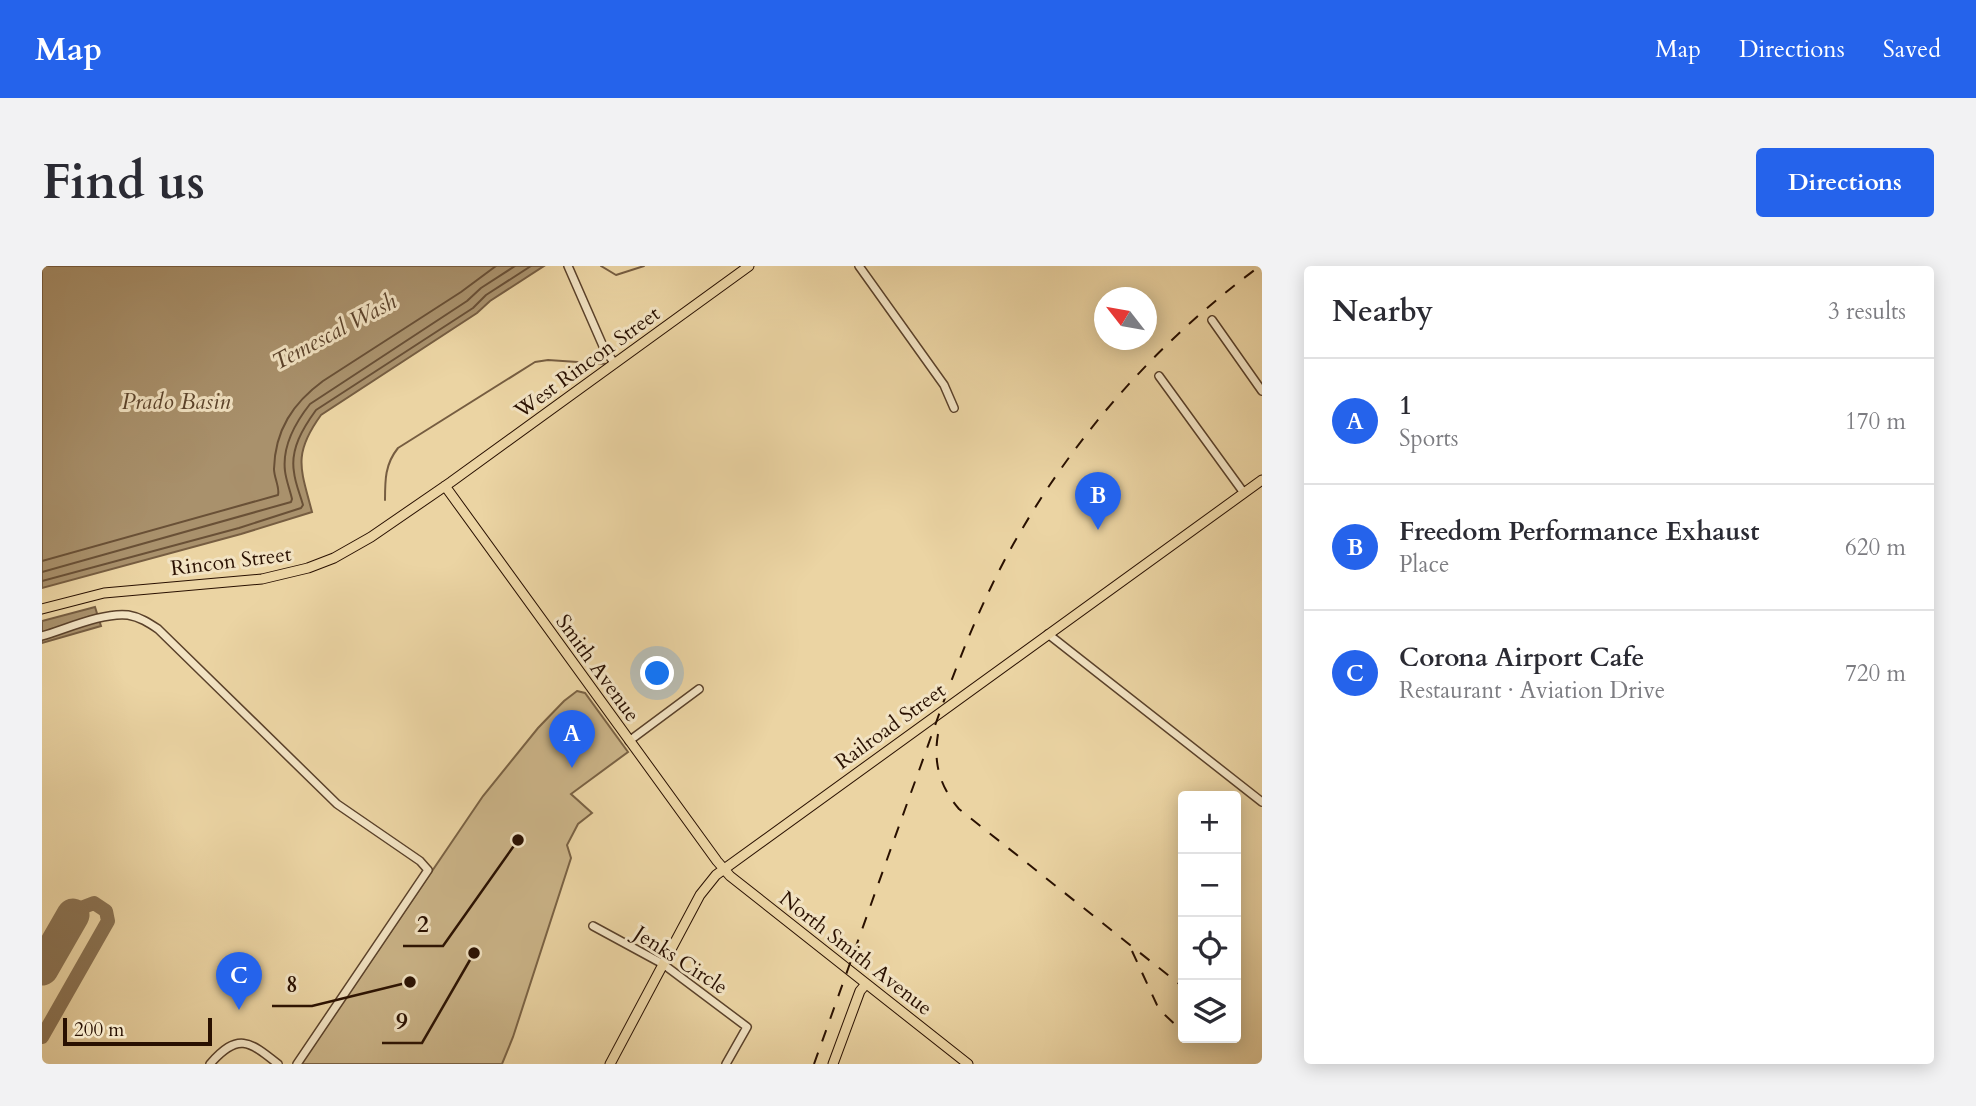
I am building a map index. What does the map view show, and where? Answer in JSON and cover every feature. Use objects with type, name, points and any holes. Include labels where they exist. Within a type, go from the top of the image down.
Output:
[{"type":"main road","name":"West Rincon Street","points":[[445,486],[749,266]]},
{"type":"main road","name":"Railroad Street","points":[[610,1064],[702,892],[723,869],[1262,480]]},
{"type":"main road","name":"Rincon Street","points":[[42,609],[104,593],[262,579],[308,568],[363,542],[445,486]]},
{"type":"main road","name":"Smith Avenue","points":[[445,486],[723,869]]},
{"type":"main road","name":"North Smith Avenue","points":[[723,869],[968,1064]]},
{"type":"main road","points":[[833,1064],[860,991],[866,984]]},
{"type":"street","points":[[568,266],[603,346],[614,363]]},
{"type":"street","points":[[859,266],[944,385],[954,408]]},
{"type":"street","points":[[1212,320],[1262,391]]},
{"type":"street","points":[[1159,376],[1244,493]]},
{"type":"street","points":[[42,636],[111,616],[128,615],[150,624],[337,804],[420,861],[428,870],[297,1064]]},
{"type":"street","points":[[1048,634],[1262,802]]},
{"type":"street","points":[[629,741],[699,689]]},
{"type":"street","name":"Jenks Circle","points":[[593,926],[663,964],[747,1027],[726,1064]]},
{"type":"street","points":[[210,1064],[232,1045],[246,1042],[278,1064]]},
{"type":"shaded area","points":[[577,691],[585,693],[628,752],[571,794],[592,813],[578,824],[567,845],[571,858],[502,1064],[301,1064],[483,796],[538,728]]},
{"type":"water","name":"Prado Basin","points":[[42,266],[544,266],[321,415],[306,441],[302,462],[302,473],[312,512],[42,588]]},
{"type":"water","points":[[95,607],[101,626],[42,643],[42,621]]},
{"type":"waterway","points":[[601,266],[616,275],[644,266]]},
{"type":"waterway","points":[[385,500],[388,466],[398,448],[535,362],[548,360],[607,364]]},
{"type":"taxiway","points":[[42,1037],[108,921],[106,911],[94,903],[81,908],[73,915]]},
{"type":"runway","points":[[42,969],[73,915]]},
{"type":"railway","points":[[814,1064],[953,677],[976,619],[1018,536],[1068,459],[1125,388],[1189,324],[1260,266]]},
{"type":"railway","points":[[938,734],[937,765],[947,792],[959,809],[1178,983]]},
{"type":"railway","points":[[1132,951],[1157,1005],[1178,1027]]},
{"type":"place","name":"Freedom Performance Exhaust","points":[[1098,530]]},
{"type":"place","name":"1","points":[[572,768]]},
{"type":"place","name":"2","points":[[518,840]]},
{"type":"place","name":"9","points":[[474,953]]},
{"type":"place","name":"8","points":[[410,982]]},
{"type":"place","name":"Corona Airport Cafe","points":[[239,1010]]},
{"type":"water label","name":"Temescal Wash","points":[[334,331]]}]
